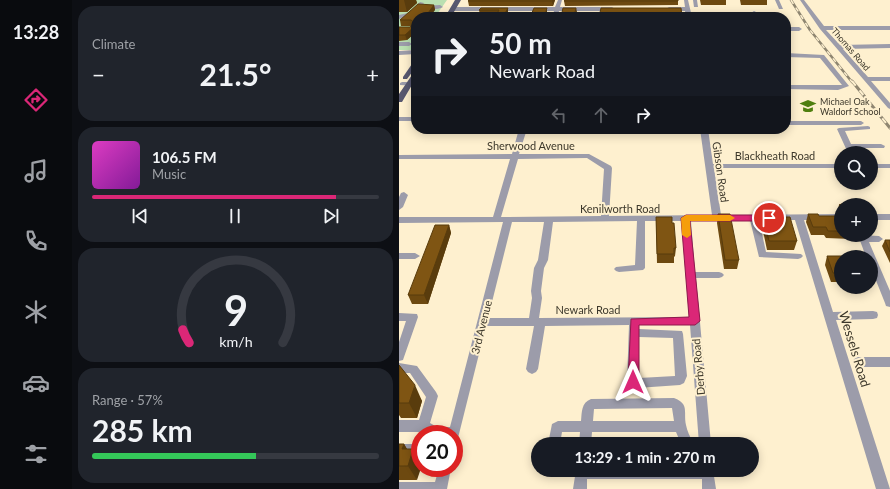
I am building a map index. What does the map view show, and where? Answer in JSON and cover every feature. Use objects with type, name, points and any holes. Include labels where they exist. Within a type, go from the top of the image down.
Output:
[{"type":"main road","points":[[451,12],[458,0]]},
{"type":"main road","points":[[399,100],[411,75]]},
{"type":"street","points":[[416,0],[422,4],[437,7],[439,0]]},
{"type":"street","points":[[557,12],[560,0]]},
{"type":"street","points":[[686,0],[688,12]]},
{"type":"street","points":[[777,0],[781,8]]},
{"type":"street","name":"Thomas Road","points":[[802,0],[822,28],[890,107]]},
{"type":"street","points":[[413,12],[422,4]]},
{"type":"street","points":[[453,9],[621,9]]},
{"type":"street","points":[[661,9],[687,9]]},
{"type":"street","points":[[404,21],[411,13]]},
{"type":"street","points":[[399,18],[411,16]]},
{"type":"street","points":[[822,28],[890,28]]},
{"type":"street","points":[[791,29],[799,29]]},
{"type":"street","points":[[399,44],[409,44]]},
{"type":"street","points":[[839,47],[890,46]]},
{"type":"street","points":[[843,53],[890,51]]},
{"type":"street","points":[[399,52],[411,52]]},
{"type":"street","points":[[791,55],[822,56],[846,84],[845,87],[791,87]]},
{"type":"street","points":[[399,56],[411,56]]},
{"type":"street","points":[[865,79],[890,79]]},
{"type":"street","points":[[399,119],[411,119]]},
{"type":"street","points":[[791,123],[861,123]]},
{"type":"street","points":[[850,146],[841,129],[868,128]]},
{"type":"street","points":[[497,220],[522,134]]},
{"type":"street","name":"Gibson Road","points":[[705,134],[717,218]]},
{"type":"street","name":"Sherwood Avenue","points":[[399,157],[587,156],[607,166],[608,169],[605,219]]},
{"type":"street","name":"Blackheath Road","points":[[709,166],[834,166]]},
{"type":"street","points":[[878,166],[890,166]]},
{"type":"street","points":[[399,207],[404,195]]},
{"type":"street","name":"Kenilworth Road","points":[[399,220],[834,217]]},
{"type":"street","points":[[878,217],[890,217]]},
{"type":"street","name":"Derby Road","points":[[686,218],[704,437]]},
{"type":"street","points":[[754,218],[762,255],[798,256]]},
{"type":"street","name":"Wessels Road","points":[[799,218],[883,489]]},
{"type":"street","name":"3rd Avenue","points":[[456,425],[509,219]]},
{"type":"street","points":[[532,369],[536,322],[536,291],[539,268],[543,260],[549,219]]},
{"type":"street","points":[[619,269],[640,268],[641,219]]},
{"type":"street","points":[[399,256],[415,256]]},
{"type":"street","points":[[878,271],[887,289],[890,302]]},
{"type":"street","points":[[690,275],[719,275]]},
{"type":"street","points":[[830,316],[873,315]]},
{"type":"street","points":[[399,317],[413,317],[399,356]]},
{"type":"street","points":[[634,321],[633,382],[644,383],[680,380],[678,334],[634,333]]},
{"type":"street","name":"Newark Road","points":[[482,322],[695,321]]},
{"type":"street","points":[[858,362],[890,362]]},
{"type":"street","points":[[399,368],[413,370],[432,396],[423,425]]},
{"type":"street","points":[[585,437],[588,407],[591,404],[674,403],[679,406],[680,426],[684,437]]},
{"type":"street","points":[[399,426],[411,426]]},
{"type":"street","points":[[555,437],[557,427],[680,426]]},
{"type":"street","points":[[399,450],[411,450]]},
{"type":"street","points":[[399,488],[440,489],[443,477]]},
{"type":"street","points":[[581,489],[582,477]]},
{"type":"street","points":[[708,477],[709,489]]},
{"type":"green space","points":[[399,0],[447,0],[439,12],[411,12],[411,50],[399,50]]},
{"type":"building","points":[[469,0],[553,0],[468,1]]},
{"type":"building","points":[[678,0],[678,1],[564,1]]},
{"type":"building","points":[[418,4],[434,5],[429,12],[411,12],[411,20],[400,20]]},
{"type":"building","points":[[481,8],[508,8],[506,12],[498,12],[499,10],[479,10]]},
{"type":"building","points":[[534,8],[547,8],[546,12],[532,12]]},
{"type":"building","points":[[563,8],[576,8],[575,12],[562,12]]},
{"type":"building","points":[[601,8],[681,8],[681,12],[600,12]]},
{"type":"building","points":[[411,26],[411,30],[405,35],[399,35],[399,27]]},
{"type":"building","points":[[718,214],[730,214],[739,260],[725,260]]},
{"type":"building","points":[[808,214],[834,216],[834,231],[828,231],[826,227],[813,227]]},
{"type":"building","points":[[656,217],[672,217],[672,223],[674,223],[676,248],[674,248],[674,254],[657,254]]},
{"type":"building","points":[[763,217],[790,217],[797,241],[769,241]]},
{"type":"building","points":[[435,225],[449,225],[424,295],[408,295]]},
{"type":"building","points":[[885,240],[890,240],[890,252]]},
{"type":"building","points":[[827,256],[834,256],[833,273]]},
{"type":"building","points":[[399,365],[415,385],[409,403],[399,403]]},
{"type":"building","points":[[399,444],[404,444],[402,449],[411,449],[411,456],[408,466],[399,466]]},
{"type":"railway","points":[[791,0],[810,30],[852,82]]},
{"type":"railway","points":[[852,81],[890,128]]},
{"type":"slow traffic","points":[[687,235],[686,218],[730,218]]},
{"type":"place","name":"Michael Oak Waldorf School","points":[[808,106]]},
{"type":"route","points":[[633,382],[634,321],[695,321],[686,218],[769,218]]}]
